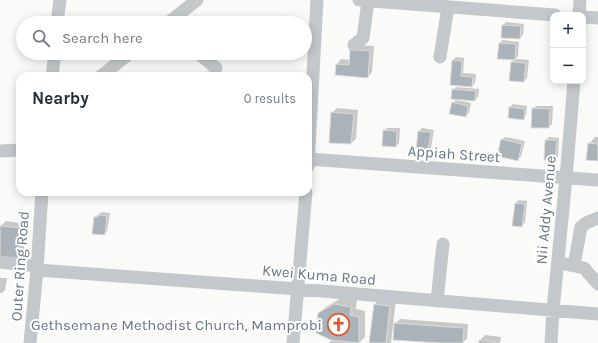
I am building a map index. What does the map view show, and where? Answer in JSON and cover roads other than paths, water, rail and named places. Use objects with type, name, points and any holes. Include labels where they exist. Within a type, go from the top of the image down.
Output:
[{"type":"street","points":[[59,16],[60,0]]},
{"type":"street","points":[[180,16],[197,0]]},
{"type":"street","points":[[312,89],[317,0]]},
{"type":"street","points":[[354,45],[363,38],[364,0],[550,15]]},
{"type":"street","points":[[579,12],[580,0]]},
{"type":"street","points":[[440,57],[448,7]]},
{"type":"street","points":[[586,17],[598,18]]},
{"type":"street","points":[[53,72],[54,60]]},
{"type":"street","points":[[106,72],[121,60]]},
{"type":"street","points":[[206,60],[216,68]]},
{"type":"street","name":"Nii Addy Avenue","points":[[551,343],[574,84]]},
{"type":"street","points":[[0,150],[16,150]]},
{"type":"street","name":"Appiah Street","points":[[312,161],[598,180]]},
{"type":"street","name":"Outer Ring Road","points":[[30,343],[42,196]]},
{"type":"street","points":[[293,343],[306,196]]},
{"type":"street","points":[[574,265],[581,228],[586,223],[598,218]]},
{"type":"street","points":[[437,300],[443,244]]},
{"type":"street","name":"Kwei Kuma Road","points":[[0,262],[37,268],[598,314]]},
{"type":"street","points":[[558,262],[584,268],[598,284]]},
{"type":"place","name":"Gethsemane Methodist Church, Mamprobi","points":[[338,325]]}]
